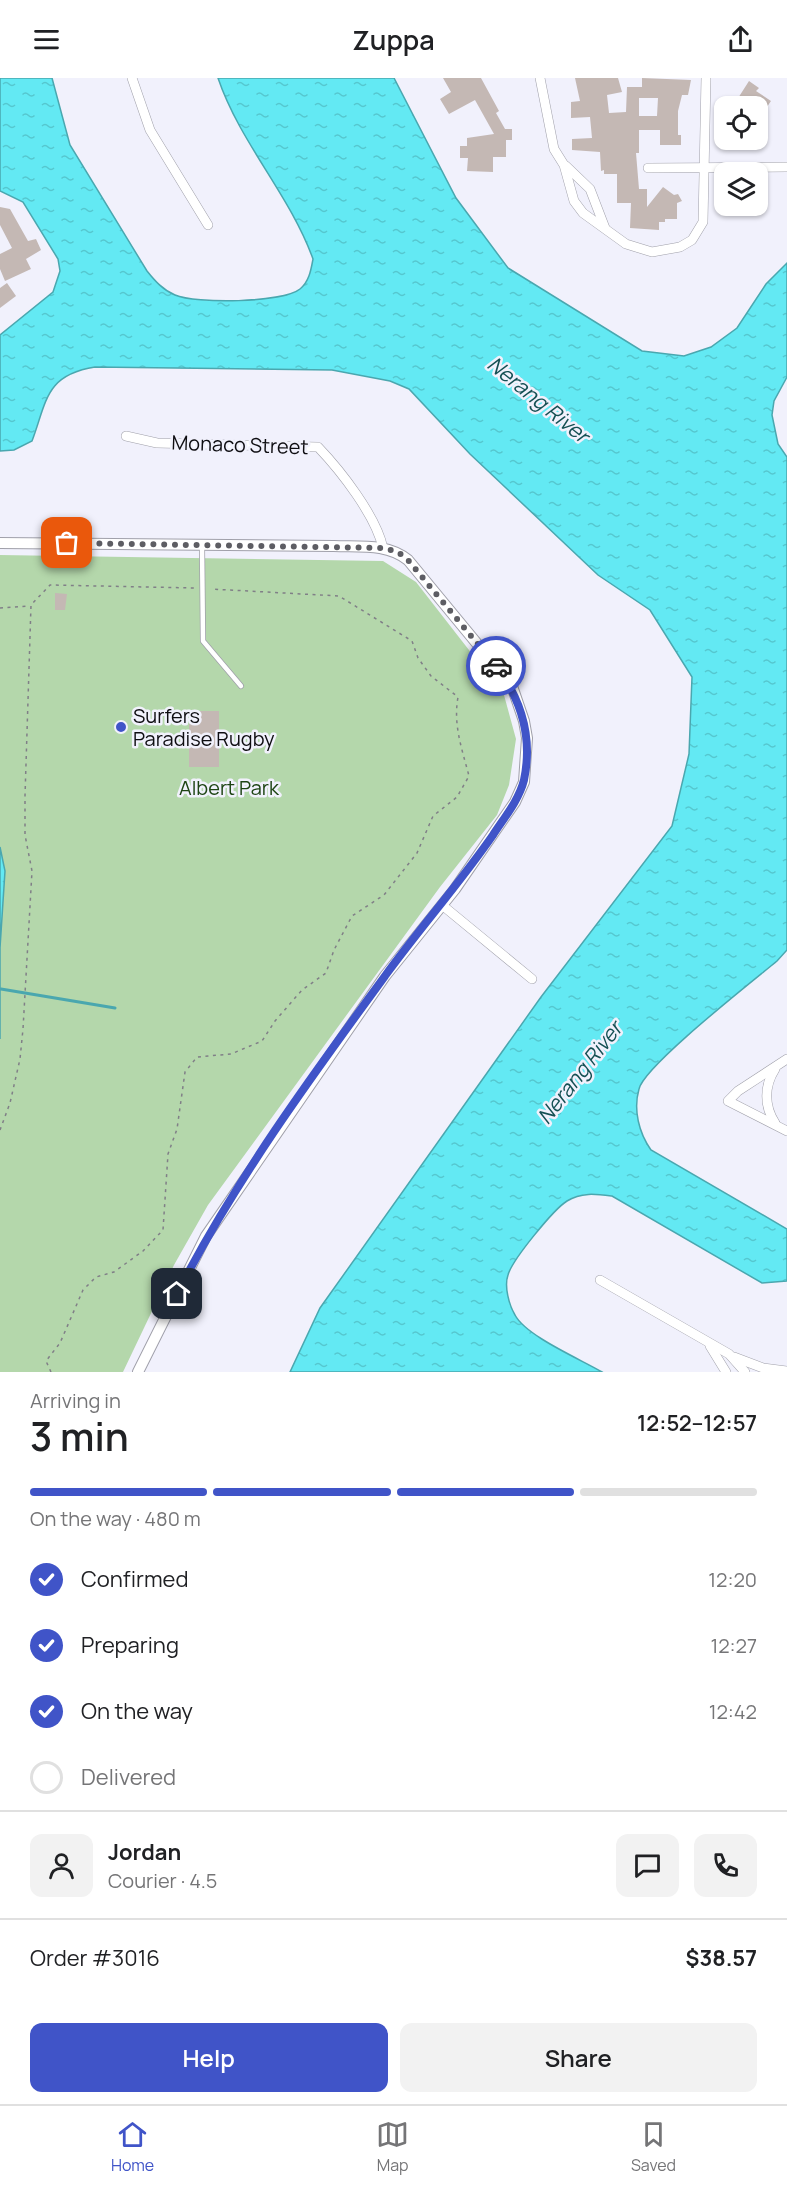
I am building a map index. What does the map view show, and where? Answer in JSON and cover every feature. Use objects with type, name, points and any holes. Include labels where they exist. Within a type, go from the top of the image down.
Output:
[{"type":"street","points":[[132,78],[150,130],[208,225]]},
{"type":"street","points":[[540,78],[545,92],[554,149],[564,165],[590,189],[605,228]]},
{"type":"street","points":[[564,165],[574,201],[582,213],[626,244],[652,252],[666,251],[692,240],[700,231],[704,206],[706,78]]},
{"type":"street","points":[[648,168],[787,167]]},
{"type":"street","points":[[574,201],[590,189]]},
{"type":"street","name":"Monaco Street","points":[[126,436],[157,443],[318,447],[358,500],[380,534],[383,548]]},
{"type":"street","points":[[0,543],[383,548],[398,552],[408,560],[512,686],[524,721],[526,758],[524,782],[515,802],[442,905],[385,975],[206,1236],[138,1372]]},
{"type":"street","points":[[442,905],[532,979]]},
{"type":"street","points":[[784,1130],[729,1101],[738,1091],[787,1059]]},
{"type":"street","points":[[777,1067],[768,1084],[766,1099],[772,1118],[784,1130]]},
{"type":"street","points":[[600,1280],[729,1354],[758,1366],[787,1371]]},
{"type":"street","points":[[702,1338],[719,1357],[726,1372]]},
{"type":"street","points":[[729,1354],[745,1372]]},
{"type":"lane","points":[[201,545],[203,641],[241,686]]},
{"type":"path","points":[[0,1130],[10,1103],[20,1059],[32,871],[26,836],[25,796],[31,606],[50,585],[202,588],[339,596],[412,641],[418,657],[431,676],[458,697],[455,715],[469,776],[457,796],[433,816],[417,853],[384,895],[352,916],[334,950],[326,973],[302,990],[275,1021],[262,1041],[231,1054],[197,1057],[185,1072],[177,1129],[168,1154],[163,1230],[134,1258],[114,1272],[96,1277],[83,1290],[60,1343],[46,1361],[51,1372]]},
{"type":"path","points":[[0,608],[31,606]]},
{"type":"green space","name":"Albert Park","points":[[0,555],[383,561],[416,582],[504,695],[516,739],[509,785],[497,815],[440,887],[208,1205],[174,1265],[123,1372],[0,1372]]},
{"type":"water","name":"Nerang River","points":[[0,78],[52,78],[70,145],[147,271],[167,291],[186,298],[239,301],[290,294],[306,283],[313,259],[292,213],[239,125],[218,78],[394,78],[456,198],[508,268],[642,351],[684,356],[711,347],[737,328],[766,284],[787,263],[787,377],[774,401],[772,415],[778,444],[787,457],[787,950],[659,1062],[639,1089],[637,1113],[640,1129],[651,1150],[787,1229],[787,1281],[762,1283],[612,1196],[583,1195],[567,1201],[534,1235],[511,1268],[507,1279],[507,1290],[515,1315],[530,1331],[602,1372],[290,1372],[320,1308],[541,997],[672,826],[689,754],[692,677],[650,610],[598,575],[470,454],[409,389],[390,381],[332,370],[95,367],[66,376],[57,383],[45,402],[32,441],[14,450],[0,451],[0,335],[53,292],[60,271],[58,259],[23,202],[0,191]]},
{"type":"water","points":[[0,847],[5,871],[0,948]]},
{"type":"building","points":[[443,78],[481,78],[499,111],[496,113],[505,129],[512,129],[512,140],[506,140],[506,157],[493,157],[493,172],[467,171],[468,158],[460,158],[460,146],[467,146],[467,138],[494,134],[475,100],[449,114],[440,99],[451,92]]},
{"type":"building","points":[[575,78],[618,78],[622,92],[607,95],[609,113],[626,112],[627,87],[642,87],[642,78],[691,80],[688,95],[682,95],[678,111],[678,135],[681,135],[681,145],[660,145],[660,130],[639,130],[639,153],[636,153],[639,189],[647,189],[647,207],[663,187],[674,195],[678,194],[682,201],[677,203],[677,219],[665,219],[665,222],[659,222],[659,230],[630,228],[631,203],[617,203],[617,174],[604,174],[604,170],[601,171],[600,152],[572,150],[572,139],[592,138],[590,117],[571,118],[571,102],[580,101]],"holes":[[[639,98],[658,98],[657,116],[639,116]]]},
{"type":"building","points":[[749,81],[759,88],[756,91],[764,96],[739,96]]},
{"type":"building","points":[[0,207],[10,209],[28,241],[36,239],[41,250],[26,259],[31,269],[5,281],[0,269],[0,254],[12,248],[0,225]]},
{"type":"building","points":[[7,283],[16,296],[0,308],[0,288]]},
{"type":"building","points":[[55,593],[67,594],[65,610],[55,610]]},
{"type":"building","points":[[189,711],[219,711],[219,767],[189,767]]},
{"type":"waterway","points":[[1,989],[115,1008]]},
{"type":"way so far","points":[[67,543],[334,546],[383,548],[398,552],[408,560],[496,666]]},
{"type":"place","name":"Surfers Paradise Rugby","points":[[121,727]]},
{"type":"route","points":[[177,1294],[206,1236],[285,1118],[385,975],[429,918],[455,889],[515,802],[524,782],[527,738],[524,721],[512,686],[496,666]]}]
